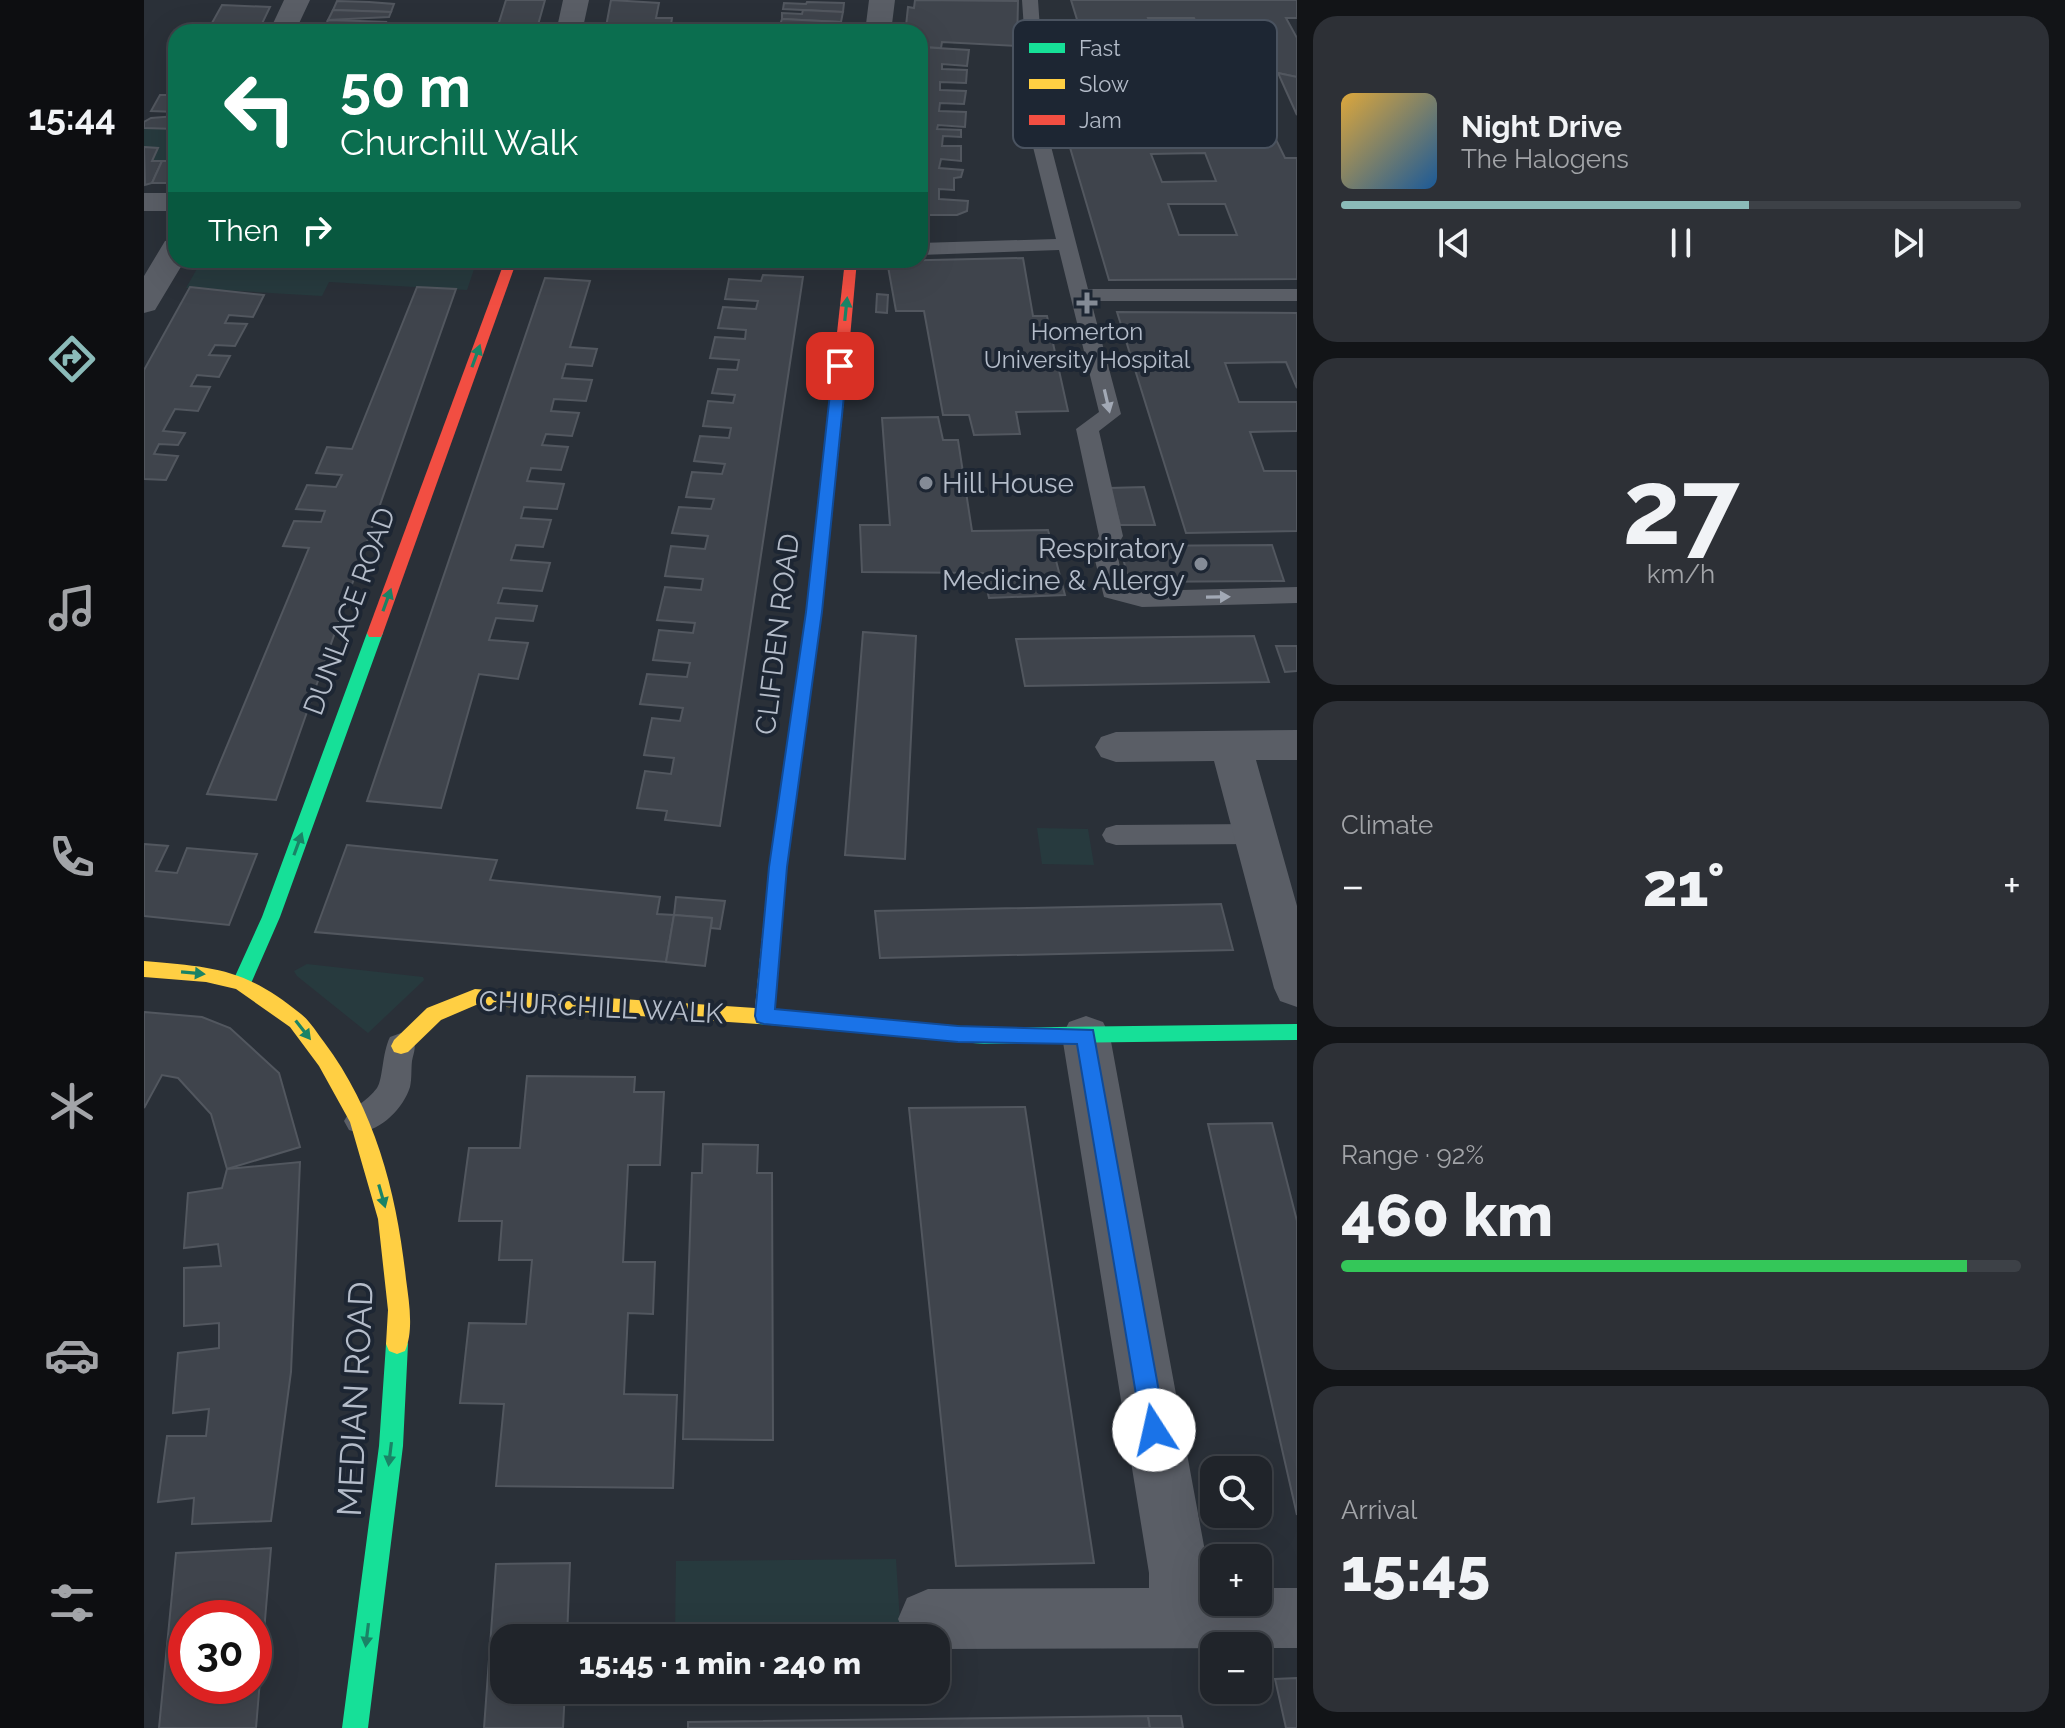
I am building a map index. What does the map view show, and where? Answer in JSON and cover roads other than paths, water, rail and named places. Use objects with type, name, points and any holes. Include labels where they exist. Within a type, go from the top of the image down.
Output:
[{"type":"street","points":[[286,24],[297,0]]},
{"type":"street","points":[[571,24],[576,0]]},
{"type":"street","points":[[879,24],[882,0]]},
{"type":"street","points":[[144,202],[168,202]]},
{"type":"street","points":[[144,303],[168,262]]},
{"type":"street","name":"DUNLACE ROAD","points":[[242,983],[271,917],[508,268]]},
{"type":"street","name":"CLIFDEN ROAD","points":[[764,1016],[778,867],[814,612],[850,268]]},
{"type":"street","points":[[1116,747],[1297,745]]},
{"type":"street","points":[[1231,746],[1297,988]]},
{"type":"street","name":"MEDIAN ROAD","points":[[144,969],[206,974],[242,983],[297,1021],[326,1060],[360,1121],[389,1219],[399,1310],[391,1446],[355,1728]]},
{"type":"street","name":"CHURCHILL WALK","points":[[401,1046],[418,1025],[438,1009],[475,997],[764,1016],[958,1034],[1086,1036],[1297,1032]]},
{"type":"street","points":[[1086,1036],[1179,1573],[1179,1617]]},
{"type":"street","points":[[928,1619],[1297,1618]]},
{"type":"lane","points":[[1030,0],[1031,20]]},
{"type":"lane","points":[[1043,148],[1110,414],[1087,429],[1111,536],[1104,548],[1113,591],[1142,599],[1297,595]]},
{"type":"lane","points":[[928,249],[1067,244]]},
{"type":"lane","points":[[1080,295],[1297,295]]},
{"type":"lane","points":[[1116,835],[1255,834]]},
{"type":"lane","points":[[360,1121],[391,1095],[395,1085],[395,1062],[401,1046]]},
{"type":"place","name":"Homerton University Hospital","points":[[1087,303]]},
{"type":"place","name":"Hill House","points":[[926,483]]},
{"type":"place","name":"Respiratory Medicine & Allergy","points":[[1201,564]]}]
